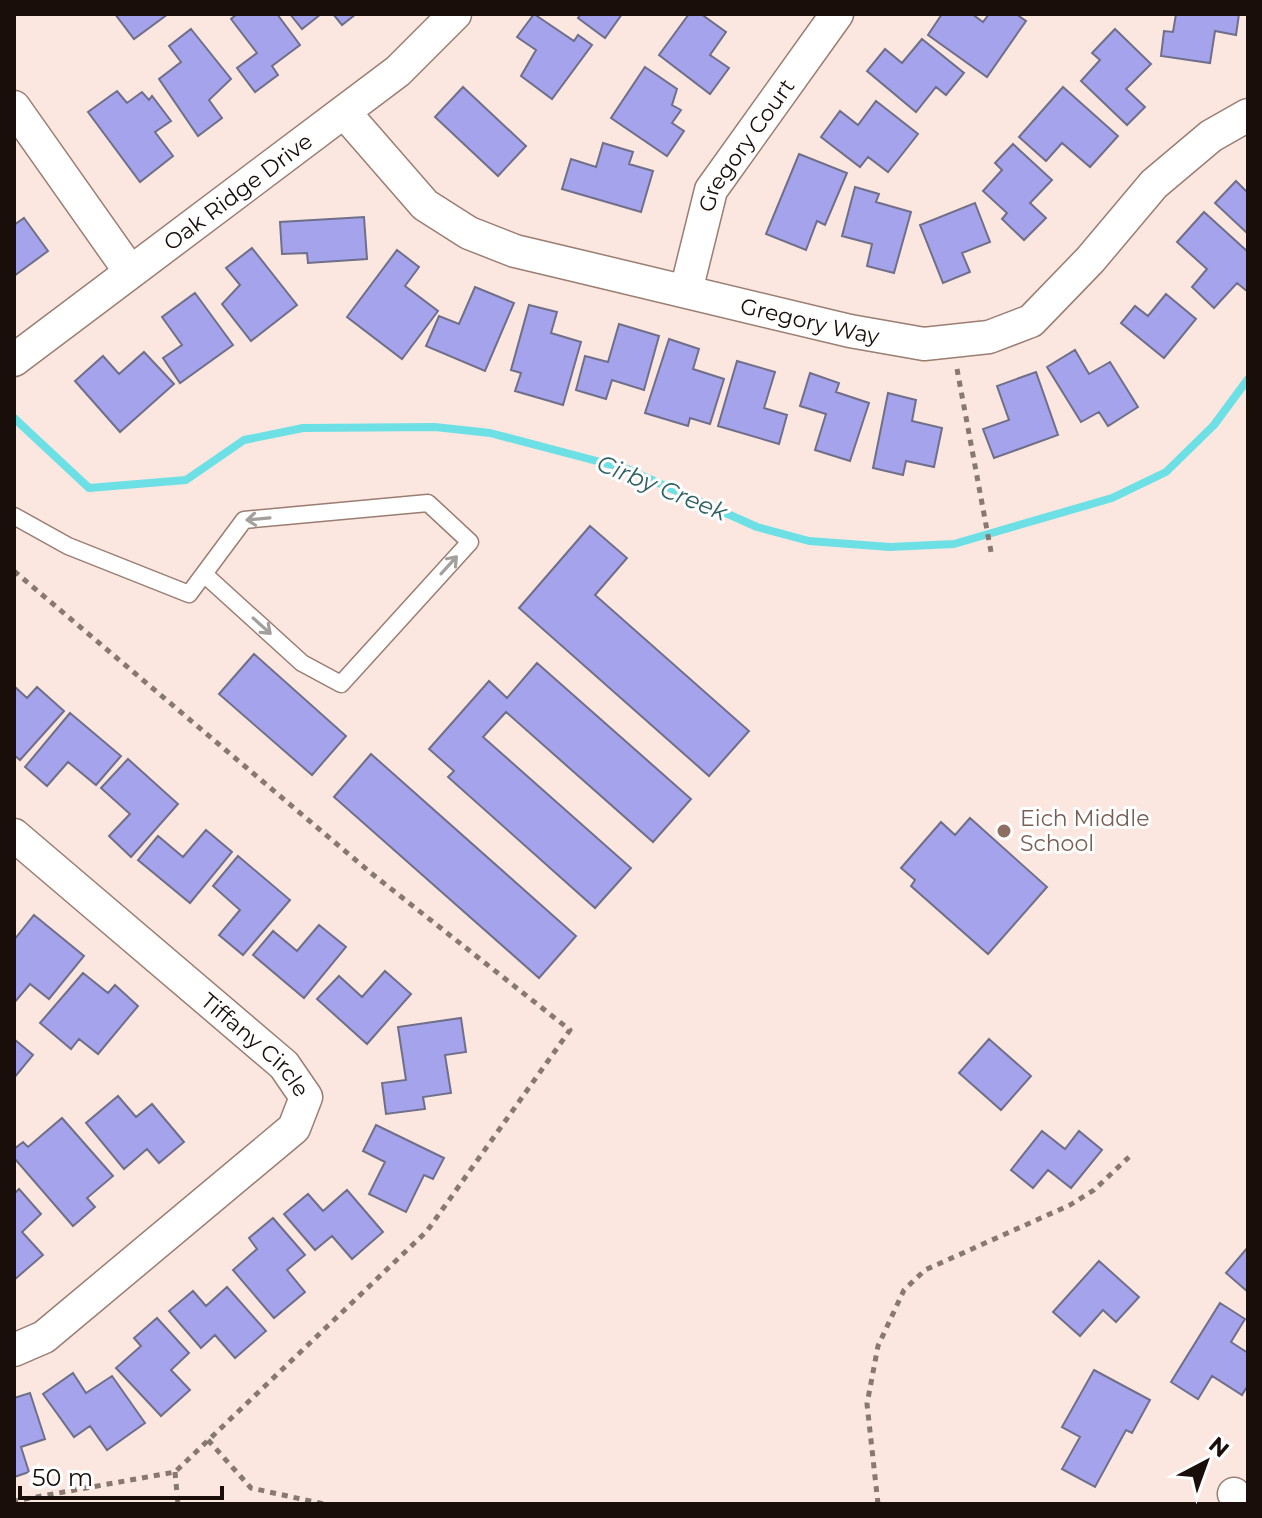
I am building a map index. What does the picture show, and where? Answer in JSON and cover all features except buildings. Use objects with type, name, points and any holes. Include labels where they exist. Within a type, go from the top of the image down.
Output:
[{"type":"street","name":"Oak Ridge Drive","points":[[14,360],[129,270],[398,71],[455,14]]},
{"type":"street","name":"Gregory Court","points":[[686,291],[711,190],[837,14]]},
{"type":"street","points":[[14,107],[129,270]]},
{"type":"street","name":"Gregory Way","points":[[344,112],[425,205],[469,233],[515,251],[850,331],[924,344],[989,337],[1031,321],[1090,260],[1154,184],[1211,136],[1248,115]]},
{"type":"street","name":"Tiffany Circle","points":[[14,1350],[44,1337],[294,1128],[306,1097],[284,1065],[19,850]]},
{"type":"lane","points":[[14,516],[68,546],[189,594],[244,520],[428,503],[470,542],[341,684],[302,663],[204,574]]},
{"type":"path","points":[[952,341],[992,557]]},
{"type":"path","points":[[14,571],[371,873],[570,1030],[427,1231],[175,1472],[14,1501]]},
{"type":"path","points":[[878,1504],[867,1404],[878,1346],[904,1290],[925,1270],[1070,1205],[1094,1190],[1129,1157]]},
{"type":"path","points":[[208,1440],[251,1488],[324,1504]]},
{"type":"path","points":[[175,1472],[178,1500]]},
{"type":"waterway","name":"Cirby Creek","points":[[14,418],[89,488],[186,480],[244,440],[303,428],[435,427],[490,433],[627,469],[757,527],[809,541],[890,547],[954,544],[1112,498],[1166,472],[1214,425],[1248,379]]},
{"type":"place","name":"Eich Middle School","points":[[1004,831]]}]
